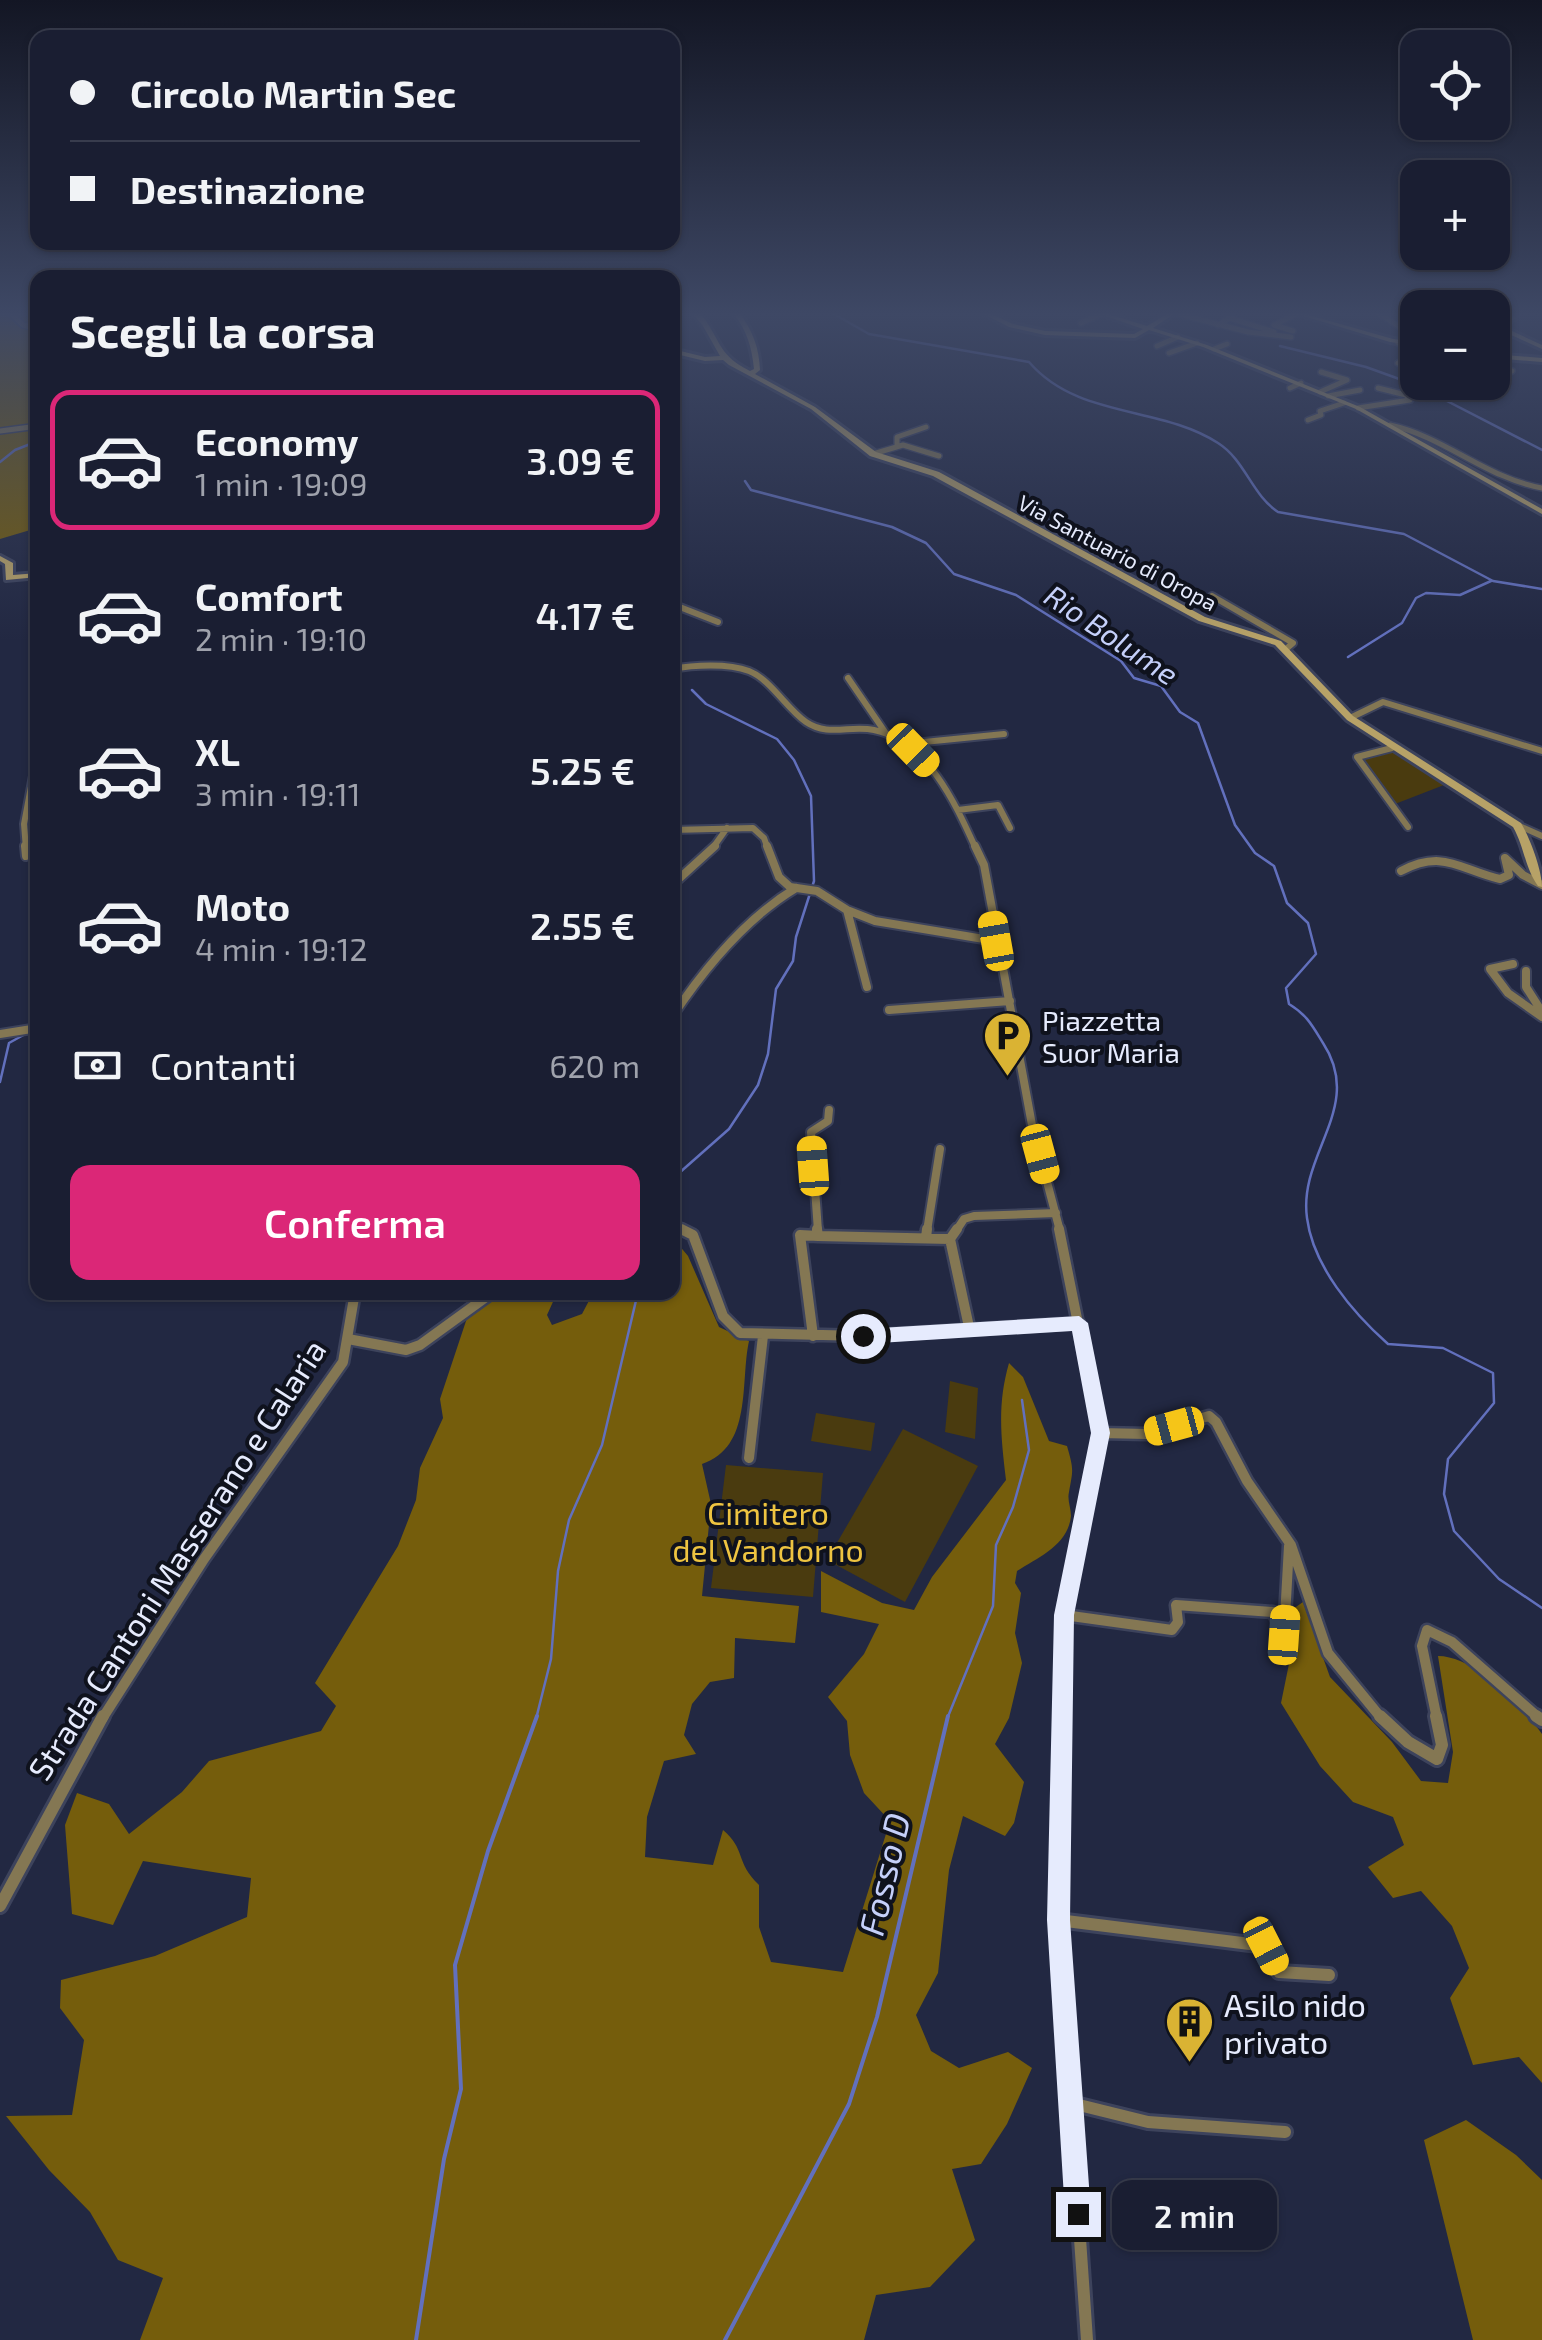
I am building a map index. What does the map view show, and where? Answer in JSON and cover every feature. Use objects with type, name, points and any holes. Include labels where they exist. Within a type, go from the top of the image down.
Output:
[{"type":"street","name":"Via Santuario di Oropa","points":[[833,423],[874,454],[936,474],[1193,614],[1286,649],[1350,718],[1517,826],[1542,836]]},
{"type":"street","points":[[1387,423],[1542,512]]},
{"type":"street","points":[[1390,425],[1462,454],[1503,480],[1542,488]]},
{"type":"street","points":[[0,430],[30,427]]},
{"type":"street","points":[[898,445],[897,437],[926,427]]},
{"type":"street","points":[[874,454],[898,445],[939,456]]},
{"type":"street","points":[[0,558],[9,563],[10,578],[30,577]]},
{"type":"street","name":"Via Santuario di Oropa","points":[[1212,596],[1293,643],[1286,649]]},
{"type":"street","points":[[680,607],[718,622]]},
{"type":"street","points":[[680,667],[750,670],[808,724],[834,732],[884,732]]},
{"type":"street","points":[[848,678],[884,732],[931,768],[958,810],[984,865],[1032,1125],[1056,1213],[1100,1433],[1064,1615],[1058,1920],[1087,2340]]},
{"type":"street","points":[[1350,718],[1383,702],[1542,750]]},
{"type":"street","points":[[904,744],[1004,734]]},
{"type":"street","points":[[1392,748],[1358,756],[1408,826]]},
{"type":"street","points":[[26,856],[24,824],[30,792]]},
{"type":"street","points":[[958,810],[998,804],[1010,828]]},
{"type":"street","points":[[1517,826],[1527,842],[1533,874],[1542,884]]},
{"type":"street","points":[[680,830],[728,828],[758,832],[780,877],[800,889],[818,892],[847,910],[886,924],[996,941]]},
{"type":"street","points":[[680,879],[722,840],[728,828]]},
{"type":"street","points":[[1401,871],[1416,862],[1438,858],[1463,864],[1492,878],[1507,878],[1503,860],[1506,858],[1522,875],[1542,884]]},
{"type":"street","points":[[680,1005],[700,976],[776,900],[800,889]]},
{"type":"street","points":[[847,910],[866,987]]},
{"type":"street","points":[[1513,964],[1490,968],[1508,994],[1542,1014]]},
{"type":"street","points":[[1526,971],[1526,987],[1542,1014]]},
{"type":"street","points":[[888,1010],[1010,1001]]},
{"type":"street","points":[[0,1034],[30,1028]]},
{"type":"street","points":[[818,1236],[811,1132],[828,1121],[829,1110]]},
{"type":"street","points":[[926,1238],[940,1149]]},
{"type":"street","points":[[969,1327],[950,1238],[964,1219],[1056,1213]]},
{"type":"street","points":[[680,1229],[693,1236],[723,1316],[740,1333],[863,1336],[1079,1323]]},
{"type":"street","points":[[813,1336],[800,1236],[950,1238]]},
{"type":"street","name":"Strada Cantoni Masserano e Calaria","points":[[0,1906],[45,1811],[274,1458],[343,1362],[348,1339],[346,1317],[352,1300]]},
{"type":"street","points":[[348,1339],[406,1350],[430,1338],[482,1300]]},
{"type":"street","points":[[749,1458],[763,1336]]},
{"type":"street","points":[[1100,1433],[1147,1434],[1208,1416],[1220,1424],[1246,1480],[1290,1543],[1309,1585],[1321,1640],[1338,1670],[1428,1758],[1437,1759],[1442,1745],[1422,1646],[1427,1630],[1450,1640],[1526,1711],[1542,1720]]},
{"type":"street","points":[[1064,1615],[1172,1630],[1178,1622],[1176,1605],[1273,1612],[1284,1635],[1290,1543]]},
{"type":"street","points":[[1058,1920],[1266,1946],[1279,1972],[1329,1975]]},
{"type":"street","points":[[1072,2103],[1148,2122],[1286,2132]]},
{"type":"green space","points":[[1394,752],[1444,785],[1395,804],[1363,760]]},
{"type":"green space","points":[[950,1381],[978,1388],[975,1439],[945,1432]]},
{"type":"green space","points":[[816,1413],[875,1423],[871,1451],[811,1441]]},
{"type":"green space","points":[[903,1429],[978,1466],[905,1602],[827,1560]]},
{"type":"green space","name":"Cimitero del Vandorno","points":[[726,1465],[823,1473],[813,1597],[711,1588]]},
{"type":"shaded area","points":[[0,423],[30,423],[30,530],[0,539]]},
{"type":"shaded area","points":[[680,1246],[688,1256],[719,1327],[749,1341],[737,1428],[718,1456],[702,1464],[711,1504],[702,1596],[799,1606],[795,1643],[735,1638],[734,1678],[710,1682],[692,1704],[684,1735],[696,1754],[664,1761],[647,1817],[645,1857],[713,1865],[723,1830],[759,1885],[759,1927],[771,1962],[843,1972],[890,1821],[864,1793],[850,1755],[847,1721],[828,1697],[864,1654],[879,1624],[821,1612],[821,1571],[882,1603],[914,1610],[932,1577],[1006,1480],[1001,1407],[1009,1363],[1023,1377],[1049,1441],[1067,1446],[1072,1470],[1069,1526],[1051,1549],[1017,1571],[1015,1583],[1021,1593],[1015,1633],[1022,1663],[1009,1718],[995,1744],[1024,1782],[1014,1823],[1005,1836],[963,1816],[949,1870],[938,1973],[916,2015],[931,2051],[959,2068],[1008,2052],[1032,2068],[1007,2124],[981,2164],[952,2169],[975,2240],[930,2287],[876,2295],[864,2340],[140,2340],[163,2278],[118,2260],[90,2212],[49,2170],[6,2116],[72,2115],[84,2040],[60,2008],[61,1980],[155,1956],[247,1917],[251,1878],[143,1861],[113,1925],[72,1914],[65,1825],[77,1793],[109,1804],[129,1834],[182,1792],[209,1761],[321,1731],[336,1706],[315,1683],[398,1546],[416,1500],[420,1468],[443,1418],[440,1399],[467,1318],[493,1300],[554,1300],[547,1315],[552,1325],[582,1314],[589,1300],[680,1300]]},
{"type":"shaded area","points":[[1303,1602],[1330,1677],[1392,1742],[1421,1781],[1448,1783],[1453,1752],[1438,1656],[1452,1658],[1482,1673],[1510,1697],[1542,1734],[1542,2083],[1519,2057],[1473,2065],[1450,1998],[1469,1968],[1452,1926],[1421,1891],[1393,1898],[1368,1867],[1404,1845],[1393,1817],[1353,1802],[1320,1766],[1281,1703],[1291,1654],[1293,1609]]},
{"type":"shaded area","points":[[1466,2120],[1516,2155],[1542,2180],[1542,2340],[1473,2340],[1424,2140]]},
{"type":"waterway","points":[[1173,423],[1227,450],[1278,512],[1404,534],[1493,581],[1542,589]]},
{"type":"waterway","points":[[1490,423],[1542,450]]},
{"type":"waterway","points":[[0,462],[30,444]]},
{"type":"waterway","name":"Rio Bolume","points":[[745,481],[751,490],[892,527],[926,543],[954,574],[1016,595],[1121,661],[1134,678],[1161,686],[1180,712],[1198,723],[1235,825],[1255,853],[1274,866],[1287,903],[1308,923],[1316,954],[1286,988],[1289,1004],[1305,1016],[1323,1043],[1334,1066],[1337,1088],[1307,1194],[1307,1218],[1317,1254],[1349,1303],[1388,1344],[1443,1348],[1493,1373],[1494,1403],[1448,1459],[1444,1494],[1454,1531],[1499,1579],[1542,1608]]},
{"type":"waterway","points":[[1348,657],[1402,623],[1416,598],[1426,593],[1460,595],[1491,581]]},
{"type":"waterway","points":[[680,1172],[729,1129],[758,1085],[768,1054],[776,989],[793,961],[796,937],[814,881],[811,796],[794,760],[777,739],[706,704],[692,690]]},
{"type":"waterway","points":[[0,1082],[9,1043],[27,1033]]},
{"type":"waterway","points":[[536,1718],[551,1659],[558,1571],[569,1520],[602,1445],[636,1300]]},
{"type":"waterway","name":"Fosso D","points":[[948,1717],[993,1606],[996,1545],[1013,1507],[1029,1450],[1022,1400]]},
{"type":"waterway","name":"Fosso D","points":[[725,2340],[849,2104],[877,2017],[948,1717]]},
{"type":"waterway","points":[[416,2340],[444,2159],[461,2089],[455,1965],[488,1851],[536,1718]]},
{"type":"place","name":"Piazzetta Suor Maria","points":[[1007,1078]]},
{"type":"place","name":"Asilo nido privato","points":[[1189,2064]]},
{"type":"route","points":[[863,1336],[1079,1323],[1100,1433],[1064,1615],[1058,1920],[1078,2214]]}]
